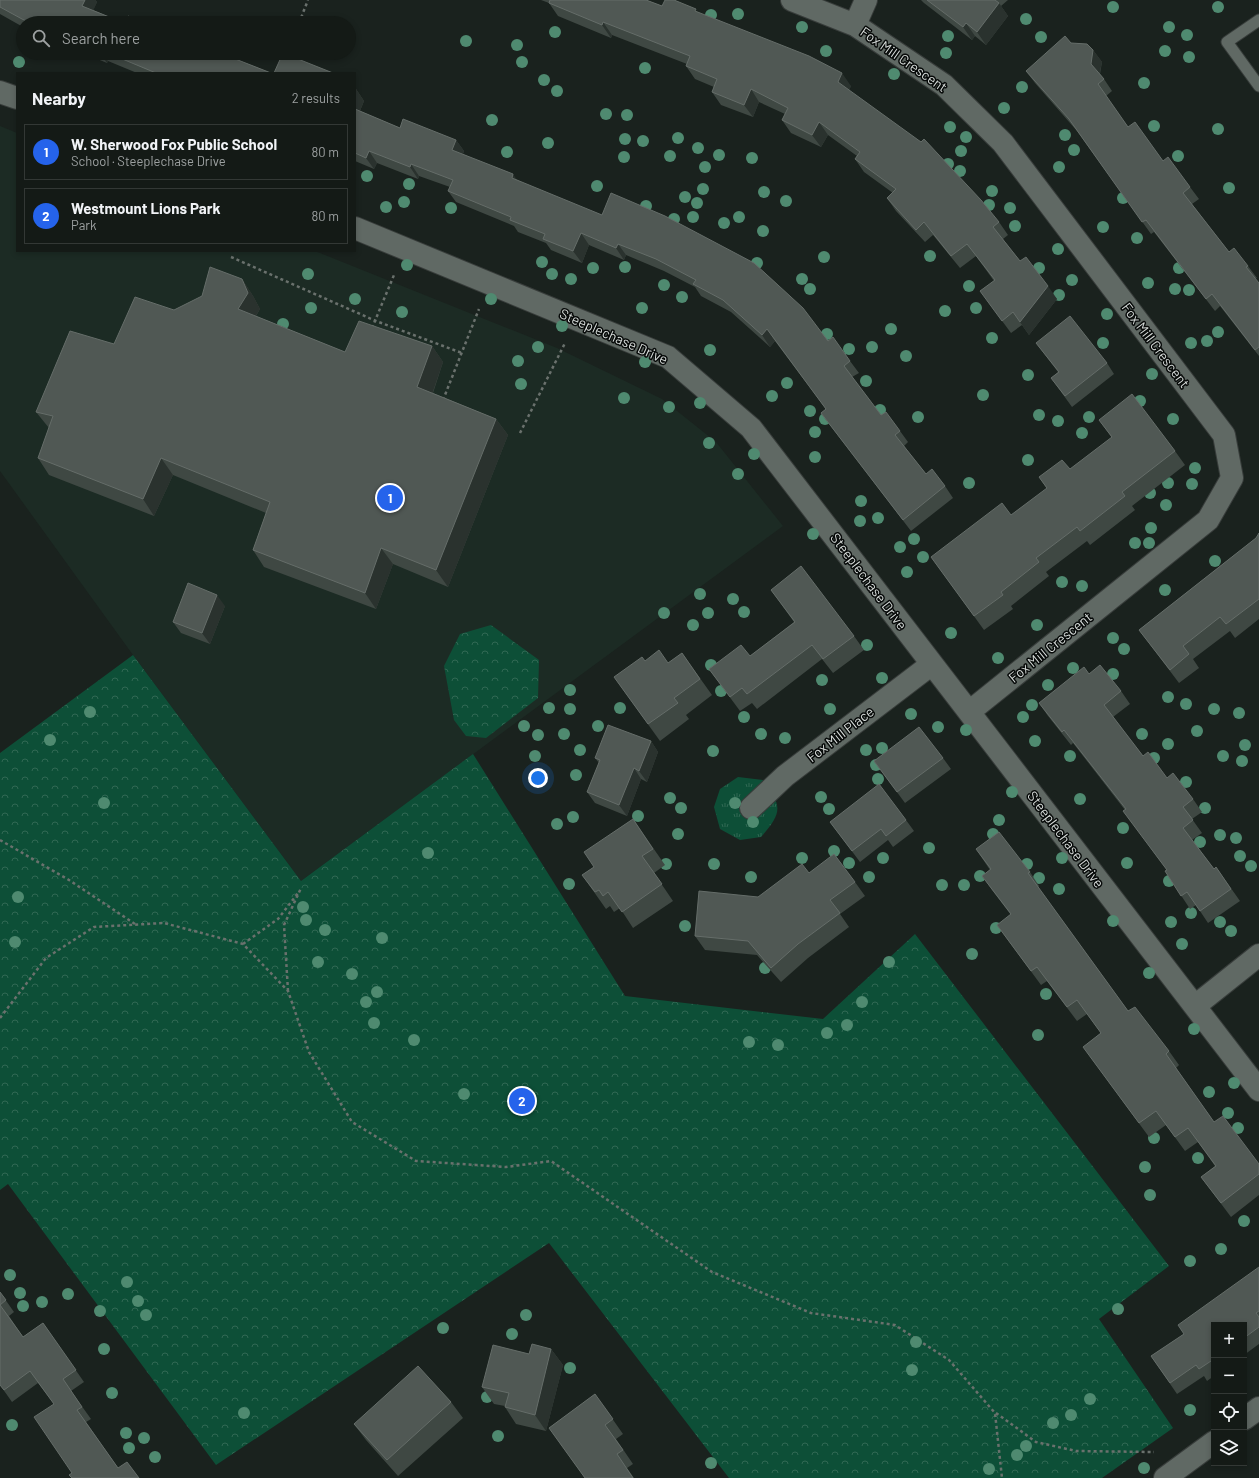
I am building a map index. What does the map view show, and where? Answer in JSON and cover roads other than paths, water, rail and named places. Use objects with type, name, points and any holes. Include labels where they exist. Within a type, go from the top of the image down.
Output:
[{"type":"street","name":"Fox Mill Crescent","points":[[792,0],[855,25],[944,85],[1003,143],[1224,435],[1232,478],[1208,520],[969,712]]},
{"type":"street","points":[[855,25],[866,0]]},
{"type":"street","points":[[0,92],[16,98]]},
{"type":"street","name":"Steeplechase Drive","points":[[356,228],[668,357],[751,428],[1259,1090]]},
{"type":"street","name":"Fox Mill Place","points":[[751,808],[786,776],[932,664]]},
{"type":"street","points":[[1195,1006],[1259,955]]},
{"type":"street","points":[[1247,1417],[1259,1408]]},
{"type":"street","points":[[1165,1478],[1211,1444]]},
{"type":"lane","points":[[1259,20],[1227,42],[1259,86]]},
{"type":"place","name":"W. Sherwood Fox Public School","points":[[390,498]]},
{"type":"place","name":"Westmount Lions Park","points":[[522,1101]]}]
